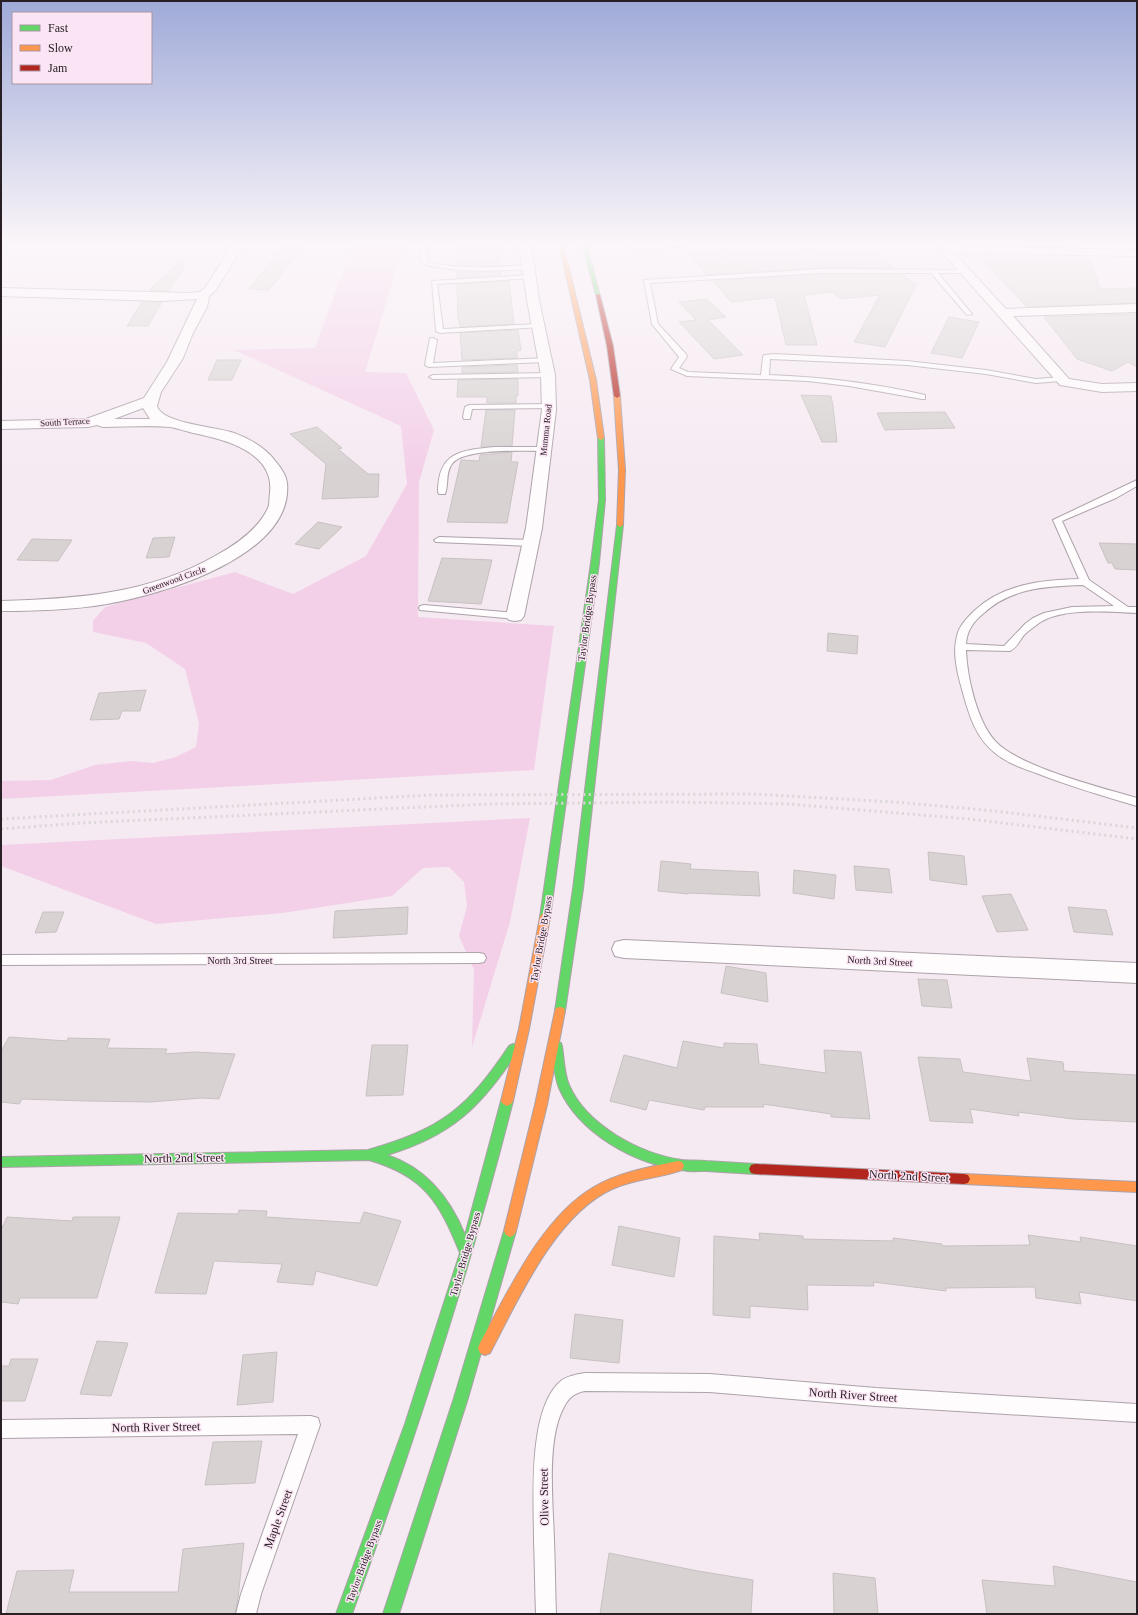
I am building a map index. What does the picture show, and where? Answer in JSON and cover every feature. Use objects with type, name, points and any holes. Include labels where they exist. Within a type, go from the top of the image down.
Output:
[{"type":"main road","name":"Taylor Bridge Bypass","points":[[344,1614],[394,1476],[431,1366],[466,1252],[499,1134],[524,1029],[550,887],[595,563],[602,500],[601,438],[594,380],[579,319]]},
{"type":"main road","points":[[391,1614],[429,1503],[468,1376],[501,1260],[532,1139],[555,1033],[578,889],[616,564],[621,500],[620,442],[615,375],[604,319]]},
{"type":"main road","points":[[368,1155],[396,1148],[420,1139],[442,1128],[464,1111],[482,1095],[499,1073],[524,1029]]},
{"type":"main road","points":[[555,1033],[560,1069],[565,1087],[573,1102],[587,1119],[607,1136],[631,1149],[681,1165]]},
{"type":"main road","points":[[368,1155],[394,1162],[413,1172],[430,1186],[445,1204],[456,1225],[466,1252]]},
{"type":"main road","name":"North 2nd Street","points":[[1,1162],[368,1155]]},
{"type":"main road","points":[[468,1376],[540,1252],[558,1227],[575,1208],[597,1192],[622,1180],[648,1172],[681,1165]]},
{"type":"main road","name":"North 2nd Street","points":[[681,1165],[1137,1187]]},
{"type":"street","points":[[150,401],[155,390],[171,368],[194,319]]},
{"type":"street","name":"Mumma Road","points":[[515,616],[531,543],[549,406],[546,360],[537,319]]},
{"type":"street","points":[[1008,319],[1064,382],[1091,387],[1137,387]]},
{"type":"street","name":"South Terrace","points":[[1,424],[88,423],[150,401]]},
{"type":"street","name":"Greenwood Circle","points":[[1,606],[99,600],[147,590],[208,568],[237,551],[257,534],[270,520],[279,498],[280,485],[271,464],[247,444],[213,432],[169,424],[155,417],[151,412],[150,401]]},
{"type":"street","points":[[88,423],[169,424]]},
{"type":"street","name":"North 3rd Street","points":[[624,949],[1137,973]]},
{"type":"lane","points":[[439,319],[440,330],[538,326]]},
{"type":"lane","points":[[654,319],[655,324],[683,356],[675,369],[688,374],[765,377],[849,384],[922,397]]},
{"type":"lane","points":[[432,340],[429,365],[546,360]]},
{"type":"lane","points":[[765,377],[766,359],[767,357],[775,356],[907,363],[986,372],[1036,381],[1061,379]]},
{"type":"lane","points":[[433,378],[548,375]]},
{"type":"lane","points":[[467,417],[469,407],[549,406]]},
{"type":"lane","points":[[442,492],[442,484],[450,460],[462,454],[505,449],[544,449]]},
{"type":"lane","points":[[1085,582],[1057,520],[1113,496],[1137,483]]},
{"type":"lane","points":[[439,540],[531,543]]},
{"type":"lane","points":[[1132,610],[1085,582],[1034,585],[1000,596],[974,616],[966,625],[962,636],[961,647],[964,674],[972,707],[986,740],[1000,752],[1071,783],[1137,802]]},
{"type":"lane","points":[[424,608],[515,616]]},
{"type":"lane","points":[[961,647],[1010,648],[1026,628],[1037,620],[1048,616],[1071,612],[1132,610]]},
{"type":"lane","name":"North 3rd Street","points":[[1,960],[479,958]]},
{"type":"lane","name":"North River Street","points":[[569,1386],[585,1382],[709,1383],[876,1397],[1137,1413]]},
{"type":"lane","name":"Olive Street","points":[[546,1614],[543,1463],[547,1432],[553,1408],[560,1395],[569,1386]]},
{"type":"lane","name":"North River Street","points":[[1,1429],[311,1425]]},
{"type":"lane","name":"Maple Street","points":[[246,1614],[251,1594],[311,1425]]},
{"type":"shaded area","points":[[325,319],[381,319],[365,372],[406,373],[434,430],[419,482],[418,617],[554,626],[534,770],[1,799],[1,781],[51,780],[95,765],[131,761],[153,763],[176,757],[196,747],[199,723],[185,669],[146,643],[93,632],[93,621],[105,607],[235,572],[293,594],[366,556],[407,484],[401,426],[234,350],[315,348]]},
{"type":"shaded area","points":[[530,818],[510,922],[472,1047],[474,970],[459,936],[467,906],[464,882],[449,867],[423,868],[392,896],[283,913],[156,924],[1,866],[1,845]]},
{"type":"building","points":[[131,319],[152,319],[148,326],[127,326]]},
{"type":"building","points":[[513,319],[514,324],[460,327],[458,320]]},
{"type":"building","points":[[712,319],[708,320],[743,355],[714,359],[679,322]]},
{"type":"building","points":[[780,319],[810,319],[817,345],[786,345]]},
{"type":"building","points":[[867,319],[899,319],[885,347],[854,342]]},
{"type":"building","points":[[948,319],[963,319],[979,322],[962,358],[931,353]]},
{"type":"building","points":[[1046,319],[1137,319],[1137,367],[1128,362],[1112,371],[1077,359]]},
{"type":"building","points":[[518,330],[521,350],[517,351],[517,358],[462,360],[460,333]]},
{"type":"building","points":[[217,360],[241,360],[232,380],[208,380]]},
{"type":"building","points":[[517,365],[518,372],[462,373],[462,367]]},
{"type":"building","points":[[518,379],[518,396],[516,396],[516,403],[487,403],[487,397],[457,397],[458,380]]},
{"type":"building","points":[[801,395],[831,396],[837,442],[822,442]]},
{"type":"building","points":[[486,410],[515,410],[512,446],[481,447]]},
{"type":"building","points":[[945,412],[955,428],[885,430],[877,413]]},
{"type":"building","points":[[317,427],[342,448],[338,449],[368,474],[379,474],[378,497],[322,499],[326,464],[290,434]]},
{"type":"building","points":[[512,452],[511,462],[518,462],[507,523],[447,522],[461,460],[479,461],[480,455]]},
{"type":"building","points":[[318,522],[342,527],[319,549],[295,544]]},
{"type":"building","points":[[175,537],[169,557],[146,558],[153,538]]},
{"type":"building","points":[[32,539],[72,540],[58,561],[17,560]]},
{"type":"building","points":[[1099,543],[1137,544],[1137,570],[1115,569],[1112,563],[1108,563]]},
{"type":"building","points":[[442,558],[492,560],[481,604],[428,601]]},
{"type":"building","points":[[828,633],[858,636],[857,654],[827,651]]},
{"type":"building","points":[[146,690],[140,711],[122,711],[119,719],[90,720],[99,693]]},
{"type":"building","points":[[928,852],[964,856],[967,885],[930,880]]},
{"type":"building","points":[[661,861],[691,864],[690,869],[758,872],[760,896],[688,894],[658,891]]},
{"type":"building","points":[[854,866],[889,869],[892,893],[856,890]]},
{"type":"building","points":[[794,870],[836,875],[834,899],[793,893]]},
{"type":"building","points":[[1011,894],[1028,930],[997,932],[982,896]]},
{"type":"building","points":[[408,907],[407,934],[333,938],[335,911]]},
{"type":"building","points":[[1068,907],[1106,910],[1113,935],[1074,932]]},
{"type":"building","points":[[43,912],[64,912],[56,932],[35,933]]},
{"type":"building","points":[[726,966],[766,973],[768,1002],[721,993]]},
{"type":"building","points":[[918,979],[947,980],[952,1008],[922,1006]]},
{"type":"building","points":[[9,1037],[67,1041],[68,1038],[110,1039],[107,1048],[167,1049],[165,1054],[194,1052],[235,1054],[219,1099],[202,1098],[150,1102],[22,1099],[19,1104],[1,1102],[1,1051]]},
{"type":"building","points":[[683,1041],[724,1048],[724,1043],[757,1044],[759,1064],[826,1073],[824,1050],[861,1052],[870,1119],[831,1117],[831,1114],[763,1104],[764,1107],[705,1107],[704,1110],[649,1100],[646,1110],[610,1101],[624,1055],[677,1068]]},
{"type":"building","points":[[372,1045],[408,1045],[403,1095],[366,1096]]},
{"type":"building","points":[[918,1057],[960,1059],[963,1072],[1031,1081],[1027,1058],[1063,1062],[1064,1071],[1137,1075],[1137,1122],[1073,1119],[1018,1112],[1019,1116],[970,1109],[973,1123],[930,1121]]},
{"type":"building","points":[[239,1210],[267,1211],[266,1217],[360,1223],[364,1212],[401,1221],[377,1286],[316,1271],[313,1285],[277,1282],[282,1264],[214,1261],[206,1294],[155,1293],[178,1213],[238,1214]]},
{"type":"building","points":[[7,1217],[72,1221],[73,1217],[120,1217],[97,1298],[20,1298],[18,1304],[1,1302],[1,1230]]},
{"type":"building","points":[[619,1226],[680,1238],[674,1277],[612,1265]]},
{"type":"building","points":[[759,1233],[803,1236],[803,1239],[893,1241],[893,1238],[942,1244],[942,1246],[1030,1245],[1028,1235],[1081,1242],[1080,1237],[1137,1246],[1137,1301],[1079,1292],[1081,1304],[1036,1298],[1035,1287],[946,1288],[946,1291],[873,1282],[874,1286],[807,1285],[808,1310],[750,1306],[750,1318],[713,1315],[714,1236],[760,1240]]},
{"type":"building","points":[[575,1314],[623,1320],[619,1363],[570,1358]]},
{"type":"building","points":[[97,1341],[128,1343],[111,1396],[80,1394]]},
{"type":"building","points":[[277,1352],[273,1402],[237,1405],[243,1355]]},
{"type":"building","points":[[11,1359],[38,1359],[25,1401],[1,1401],[1,1366],[9,1366]]},
{"type":"building","points":[[262,1441],[255,1483],[205,1485],[213,1442]]},
{"type":"building","points":[[244,1543],[235,1614],[6,1614],[17,1571],[74,1570],[69,1592],[178,1592],[183,1549]]},
{"type":"building","points":[[609,1553],[698,1571],[753,1580],[751,1614],[600,1614]]},
{"type":"building","points":[[1053,1566],[1137,1582],[1137,1614],[987,1614],[982,1580],[1055,1586]]},
{"type":"building","points":[[833,1573],[875,1578],[878,1614],[834,1614]]},
{"type":"railway","points":[[1,819],[431,795],[753,794],[895,802],[995,811],[1137,828]]},
{"type":"railway","points":[[1,829],[81,823],[489,804],[670,802],[789,804],[969,819],[1137,839]]},
{"type":"traffic: fast","points":[[545,917],[595,563],[602,500],[601,438]]},
{"type":"traffic: fast","points":[[560,1011],[578,889],[620,525]]},
{"type":"traffic: fast","points":[[557,1046],[562,1078],[565,1088],[574,1104],[598,1129],[613,1139],[646,1155],[680,1165],[755,1169]]},
{"type":"traffic: fast","points":[[1,1162],[368,1155],[416,1140],[453,1119],[469,1106],[483,1090],[513,1049]]},
{"type":"traffic: fast","points":[[344,1614],[390,1488],[433,1360],[473,1231],[507,1101]]},
{"type":"traffic: fast","points":[[369,1155],[405,1168],[431,1189],[442,1202],[451,1217],[466,1252]]},
{"type":"traffic: fast","points":[[391,1614],[461,1398],[510,1231]]},
{"type":"traffic: slow","points":[[579,319],[593,380],[601,438]]},
{"type":"traffic: slow","points":[[617,396],[622,470],[620,525]]},
{"type":"traffic: slow","points":[[507,1101],[524,1029],[545,917]]},
{"type":"traffic: slow","points":[[510,1231],[541,1105],[560,1011]]},
{"type":"traffic: slow","points":[[485,1348],[533,1262],[562,1221],[579,1204],[597,1191],[616,1182],[678,1166]]},
{"type":"traffic: slow","points":[[964,1179],[1137,1187]]},
{"type":"traffic: jam","points":[[604,319],[610,346],[617,396]]},
{"type":"traffic: jam","points":[[755,1169],[964,1179]]}]
